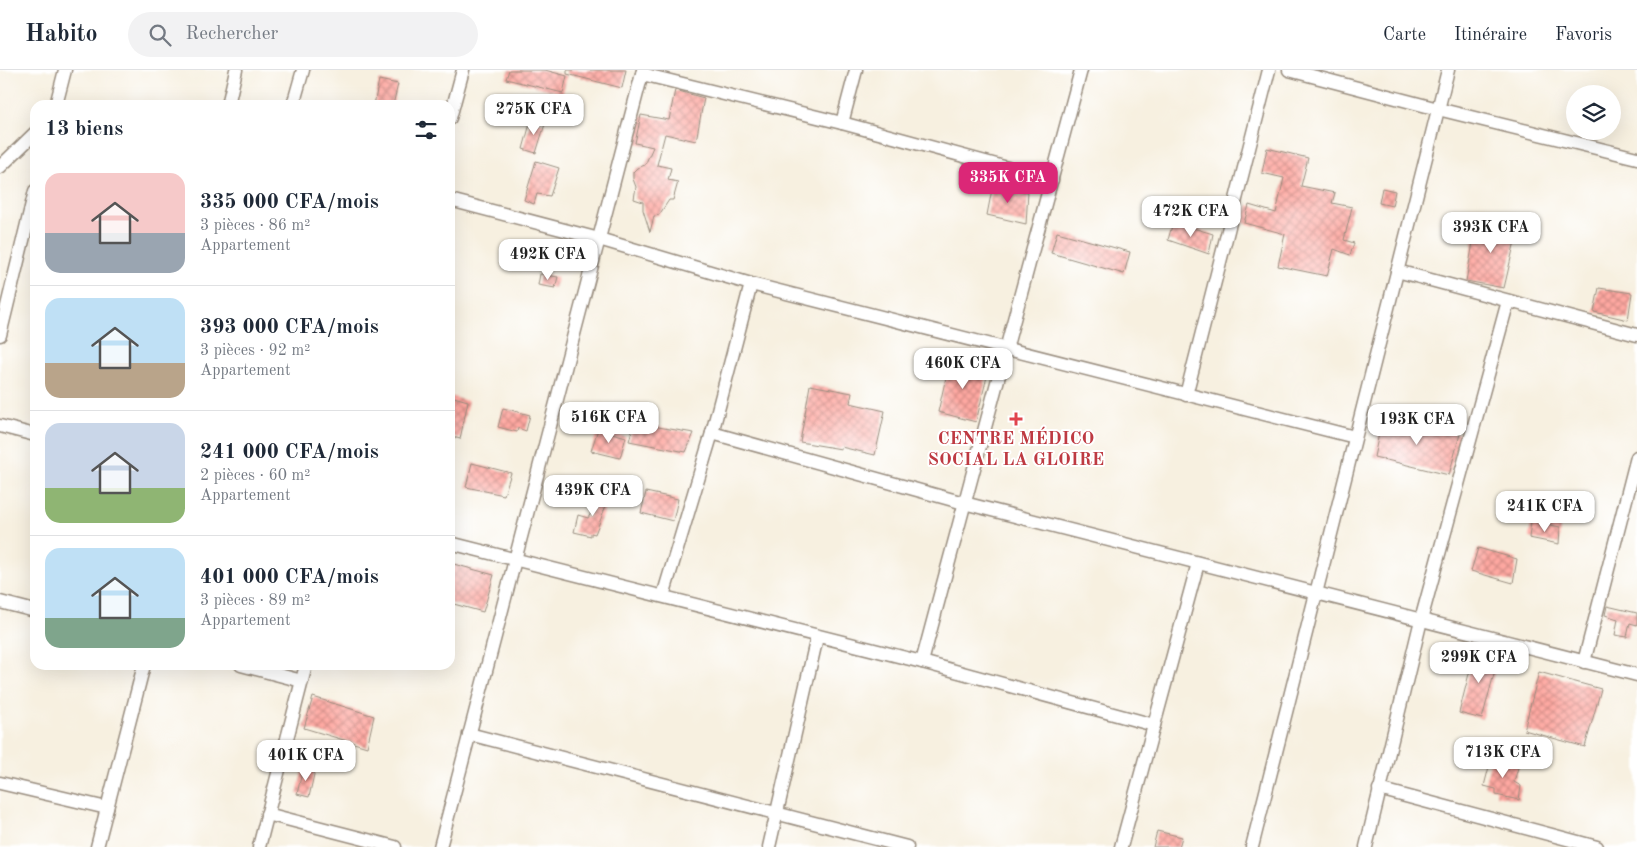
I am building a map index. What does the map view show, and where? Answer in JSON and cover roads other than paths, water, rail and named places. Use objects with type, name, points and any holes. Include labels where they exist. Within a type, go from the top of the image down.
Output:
[{"type":"street","points":[[57,100],[65,70]]},
{"type":"street","points":[[229,100],[236,70]]},
{"type":"street","points":[[294,100],[303,70]]},
{"type":"street","points":[[455,100],[463,70]]},
{"type":"street","points":[[842,123],[856,70]]},
{"type":"street","points":[[922,662],[1081,70]]},
{"type":"street","points":[[1186,395],[1268,70]]},
{"type":"street","points":[[1289,70],[1438,110],[1637,158]]},
{"type":"street","points":[[1252,847],[1448,70]]},
{"type":"street","points":[[440,847],[643,72],[1052,180]]},
{"type":"street","points":[[0,167],[30,138]]},
{"type":"street","points":[[455,201],[599,239],[752,284],[1006,350],[1355,437]]},
{"type":"street","points":[[0,335],[30,229]]},
{"type":"street","points":[[1397,271],[1637,335]]},
{"type":"street","points":[[662,596],[712,433],[752,284]]},
{"type":"street","points":[[1366,847],[1422,620],[1508,301]]},
{"type":"street","points":[[0,426],[30,434]]},
{"type":"street","points":[[712,433],[964,503],[1637,675]]},
{"type":"street","points":[[1584,662],[1637,457]]},
{"type":"street","points":[[455,545],[922,662],[1154,726]]},
{"type":"street","points":[[1121,847],[1198,563]]},
{"type":"street","points":[[0,602],[30,611]]},
{"type":"street","points":[[769,847],[817,637]]},
{"type":"street","points":[[97,847],[143,670]]},
{"type":"street","points":[[260,670],[302,681]]},
{"type":"street","points":[[259,847],[305,670]]},
{"type":"street","points":[[470,734],[778,812],[907,847]]},
{"type":"street","points":[[0,784],[107,808]]},
{"type":"street","points":[[1379,789],[1597,847]]},
{"type":"street","points":[[267,814],[395,847]]},
{"type":"place","name":"CENTRE MÉDICO SOCIAL LA GLOIRE","points":[[1016,419]]}]
